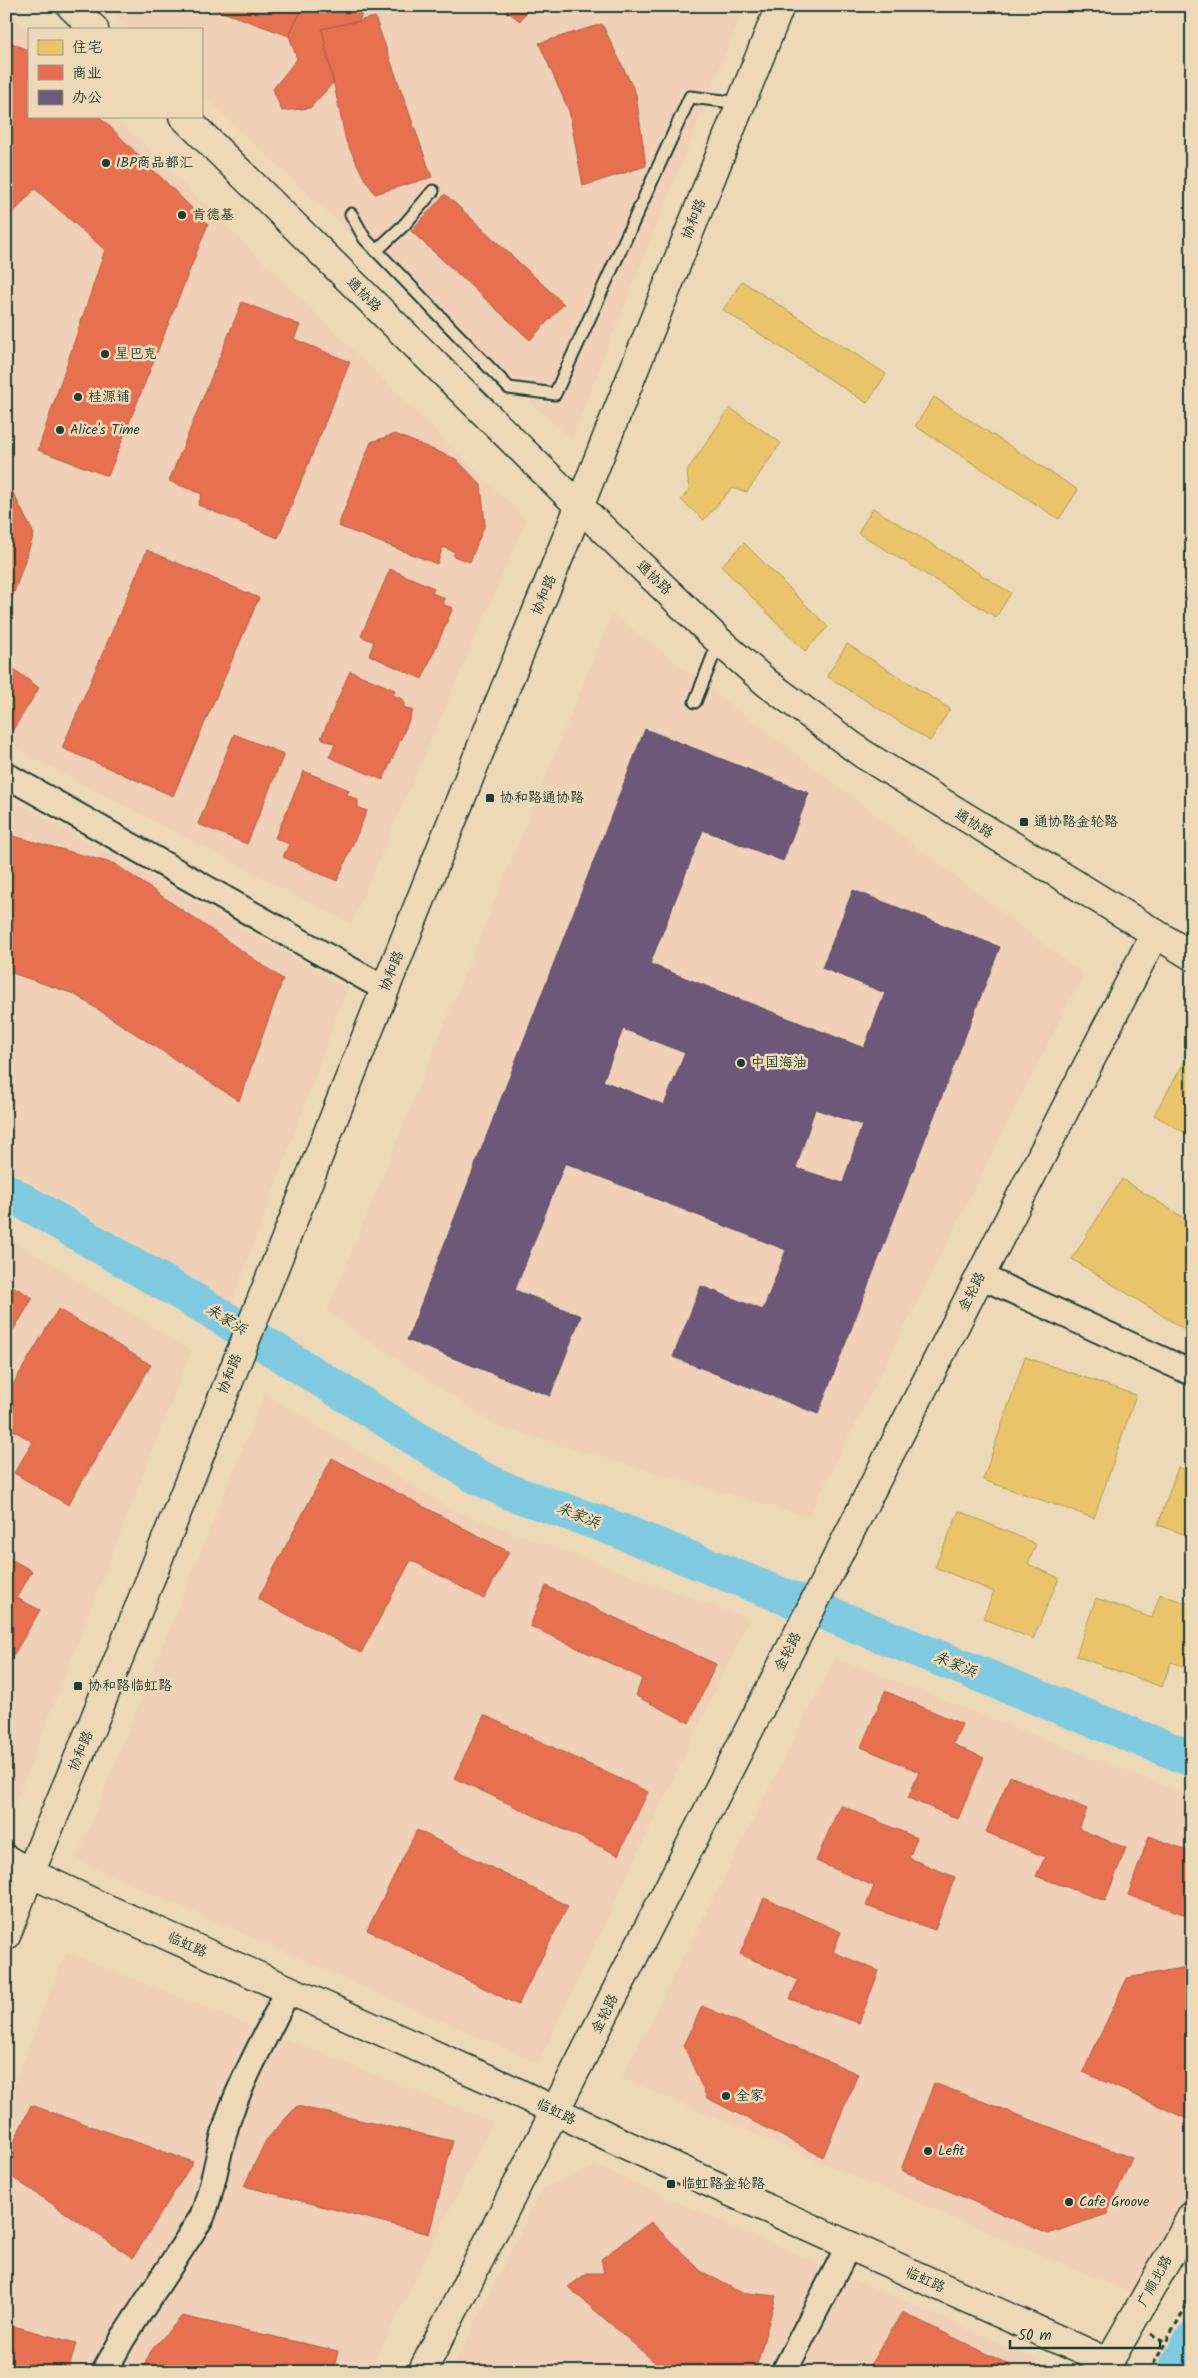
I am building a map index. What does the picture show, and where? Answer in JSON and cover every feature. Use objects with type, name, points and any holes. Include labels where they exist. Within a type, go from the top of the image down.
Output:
[{"type":"street","points":[[71,6],[93,28]]},
{"type":"street","name":"协和路","points":[[6,1936],[780,6]]},
{"type":"street","name":"通协路","points":[[185,118],[579,506],[719,641],[767,683],[863,754],[1192,956]]},
{"type":"street","points":[[6,774],[385,989]]},
{"type":"street","name":"金轮路","points":[[422,2372],[1155,934]]},
{"type":"street","points":[[980,1276],[1192,1372]]},
{"type":"street","name":"临虹路","points":[[6,1859],[30,1873],[502,2085],[554,2111],[849,2245],[1105,2367]]},
{"type":"street","points":[[104,2372],[123,2338],[202,2217],[210,2197],[220,2146],[230,2114],[288,1990]]},
{"type":"street","name":"广顺北路","points":[[1105,2367],[1192,2216]]},
{"type":"street","points":[[784,2372],[849,2245]]},
{"type":"lane","points":[[351,214],[365,239],[509,388],[556,394],[690,97],[741,103]]},
{"type":"lane","points":[[376,251],[405,224],[433,191]]},
{"type":"lane","points":[[695,702],[719,641]]},
{"type":"path","points":[[1149,2372],[1192,2296]]},
{"type":"shaded area","points":[[107,6],[744,6],[571,439],[202,95],[202,28],[130,28]]},
{"type":"shaded area","points":[[6,11],[28,32],[28,118],[116,118],[526,520],[351,924],[35,759],[6,739]]},
{"type":"shaded area","points":[[612,614],[1083,974],[808,1517],[499,1427],[327,1312]]},
{"type":"shaded area","points":[[6,796],[347,988],[232,1303],[6,1167]]},
{"type":"shaded area","points":[[6,1236],[191,1351],[6,1827]]},
{"type":"shaded area","points":[[265,1393],[449,1509],[749,1619],[538,2063],[76,1860]]},
{"type":"shaded area","points":[[835,1658],[1192,1797],[1192,2187],[1134,2294],[622,2078]]},
{"type":"shaded area","points":[[66,1952],[493,2122],[369,2372],[6,2372],[6,2106]]},
{"type":"shaded area","points":[[595,2166],[1062,2371],[451,2372],[542,2189]]},
{"type":"building: 住宅","points":[[742,281],[886,374],[867,403],[723,310]]},
{"type":"building: 住宅","points":[[934,397],[1078,490],[1059,519],[915,426]]},
{"type":"building: 住宅","points":[[730,408],[781,443],[747,492],[732,488],[704,520],[681,500],[689,490],[687,471]]},
{"type":"building: 住宅","points":[[873,508],[1011,593],[996,617],[858,533]]},
{"type":"building: 住宅","points":[[744,543],[828,627],[805,651],[721,566]]},
{"type":"building: 住宅","points":[[847,644],[950,709],[930,741],[827,676]]},
{"type":"building: 住宅","points":[[1189,1054],[1192,1055],[1192,1137],[1154,1115]]},
{"type":"building: 住宅","points":[[1122,1179],[1192,1223],[1192,1334],[1072,1259]]},
{"type":"building: 住宅","points":[[1025,1357],[1136,1395],[1094,1518],[983,1480]]},
{"type":"building: 住宅","points":[[1178,1467],[1192,1472],[1192,1537],[1158,1525]]},
{"type":"building: 住宅","points":[[959,1511],[1036,1544],[1028,1564],[1059,1578],[1033,1639],[983,1618],[994,1592],[935,1567]]},
{"type":"building: 住宅","points":[[1160,1594],[1192,1605],[1192,1669],[1171,1662],[1162,1687],[1076,1656],[1096,1598],[1152,1618]]},
{"type":"building: 商业","points":[[206,6],[303,6],[289,36]]},
{"type":"building: 商业","points":[[303,6],[366,6],[359,21],[322,29],[333,83],[310,108],[282,111],[273,89],[297,59],[289,36]]},
{"type":"building: 商业","points":[[500,6],[531,6],[520,21]]},
{"type":"building: 商业","points":[[375,17],[432,177],[375,194],[364,178],[346,141],[322,29]]},
{"type":"building: 商业","points":[[602,24],[636,94],[646,166],[583,186],[569,111],[539,43]]},
{"type":"building: 商业","points":[[6,40],[28,51],[28,118],[101,118],[208,224],[108,476],[38,450],[105,250],[35,189],[6,221]]},
{"type":"building: 商业","points":[[445,194],[564,304],[530,340],[411,231]]},
{"type":"building: 商业","points":[[242,302],[300,325],[294,339],[350,362],[278,538],[198,505],[202,494],[169,481]]},
{"type":"building: 商业","points":[[395,434],[456,459],[481,485],[485,524],[470,562],[453,556],[455,552],[443,547],[437,564],[338,526],[371,442]]},
{"type":"building: 商业","points":[[6,479],[34,534],[6,616]]},
{"type":"building: 商业","points":[[147,550],[259,598],[173,796],[62,748]]},
{"type":"building: 商业","points":[[390,569],[434,588],[432,593],[444,598],[444,605],[453,608],[422,679],[369,655],[374,642],[361,636]]},
{"type":"building: 商业","points":[[6,663],[39,688],[11,733],[6,730]]},
{"type":"building: 商业","points":[[350,671],[395,690],[393,695],[404,700],[404,707],[413,711],[383,780],[329,757],[335,744],[321,738]]},
{"type":"building: 商业","points":[[234,734],[284,754],[247,844],[198,824]]},
{"type":"building: 商业","points":[[304,771],[349,790],[347,795],[358,800],[358,807],[367,811],[337,881],[283,857],[289,844],[275,838]]},
{"type":"building: 商业","points":[[6,834],[115,864],[283,979],[239,1101],[74,994],[6,971]]},
{"type":"building: 商业","points":[[6,1282],[33,1298],[6,1342]]},
{"type":"building: 商业","points":[[58,1309],[151,1365],[68,1505],[14,1473],[33,1442],[6,1426],[6,1418],[14,1404],[6,1399],[6,1396]]},
{"type":"building: 商业","points":[[332,1458],[509,1552],[484,1599],[411,1560],[361,1653],[258,1599]]},
{"type":"building: 商业","points":[[6,1556],[32,1571],[17,1598],[40,1610],[6,1668]]},
{"type":"building: 商业","points":[[546,1586],[716,1664],[689,1723],[636,1696],[642,1678],[530,1626]]},
{"type":"building: 商业","points":[[885,1691],[962,1724],[953,1744],[984,1758],[958,1819],[908,1798],[919,1772],[861,1747]]},
{"type":"building: 商业","points":[[484,1715],[648,1792],[618,1855],[454,1778]]},
{"type":"building: 商业","points":[[1010,1776],[1087,1809],[1079,1829],[1126,1848],[1105,1901],[1036,1876],[1045,1857],[986,1832]]},
{"type":"building: 商业","points":[[840,1805],[917,1838],[909,1858],[955,1877],[935,1930],[866,1906],[874,1886],[816,1861]]},
{"type":"building: 商业","points":[[417,1830],[568,1906],[518,2005],[367,1930]]},
{"type":"building: 商业","points":[[1149,1836],[1192,1852],[1192,1917],[1128,1895]]},
{"type":"building: 商业","points":[[764,1898],[841,1932],[833,1952],[879,1971],[859,2023],[790,1999],[798,1980],[740,1954]]},
{"type":"building: 商业","points":[[1192,1966],[1192,2121],[1083,2072],[1127,1978]]},
{"type":"building: 商业","points":[[702,2006],[858,2074],[823,2157],[707,2098],[684,2046]]},
{"type":"building: 商业","points":[[934,2083],[1132,2158],[1107,2214],[1048,2234],[901,2170]]},
{"type":"building: 商业","points":[[31,2105],[193,2162],[133,2258],[6,2173],[6,2158]]},
{"type":"building: 商业","points":[[297,2106],[453,2141],[429,2234],[244,2186],[266,2140]]},
{"type":"building: 商业","points":[[651,2222],[701,2271],[740,2292],[776,2296],[755,2372],[666,2372],[568,2287],[587,2273],[604,2273],[601,2259]]},
{"type":"building: 商业","points":[[902,2312],[1010,2365],[1013,2372],[866,2372]]},
{"type":"building: 商业","points":[[182,2316],[338,2351],[333,2372],[141,2372],[151,2351]]},
{"type":"building: 商业","points":[[6,2324],[76,2343],[68,2372],[6,2372]]},
{"type":"building: 办公","points":[[645,729],[809,793],[783,861],[703,830],[650,964],[864,1048],[885,993],[822,968],[853,890],[1000,947],[818,1414],[673,1357],[701,1286],[763,1310],[786,1250],[565,1163],[515,1290],[581,1316],[550,1396],[407,1340]],"holes":[[[623,1029],[685,1053],[664,1105],[603,1081]],[[815,1109],[862,1125],[843,1183],[796,1168]]]},
{"type":"waterway","name":"朱家浜","points":[[6,1191],[212,1311],[476,1476],[510,1492],[613,1528],[1192,1759]]},
{"type":"waterway","points":[[1174,2372],[1192,2340]]},
{"type":"place","name":"IBP商品都汇","points":[[106,163]]},
{"type":"place","name":"肯德基","points":[[182,215]]},
{"type":"place","name":"星巴克","points":[[105,354]]},
{"type":"place","name":"桂源铺","points":[[78,397]]},
{"type":"place","name":"Alice's Time","points":[[60,430]]},
{"type":"place","name":"协和路通协路","points":[[490,798]]},
{"type":"place","name":"通协路金轮路","points":[[1024,822]]},
{"type":"place","name":"中国海油","points":[[741,1063]]},
{"type":"place","name":"协和路临虹路","points":[[78,1686]]},
{"type":"place","name":"全家","points":[[726,2096]]},
{"type":"place","name":"Lefit","points":[[928,2151]]},
{"type":"place","name":"临虹路金轮路","points":[[671,2184]]},
{"type":"place","name":"Cafe Groove","points":[[1069,2202]]}]
